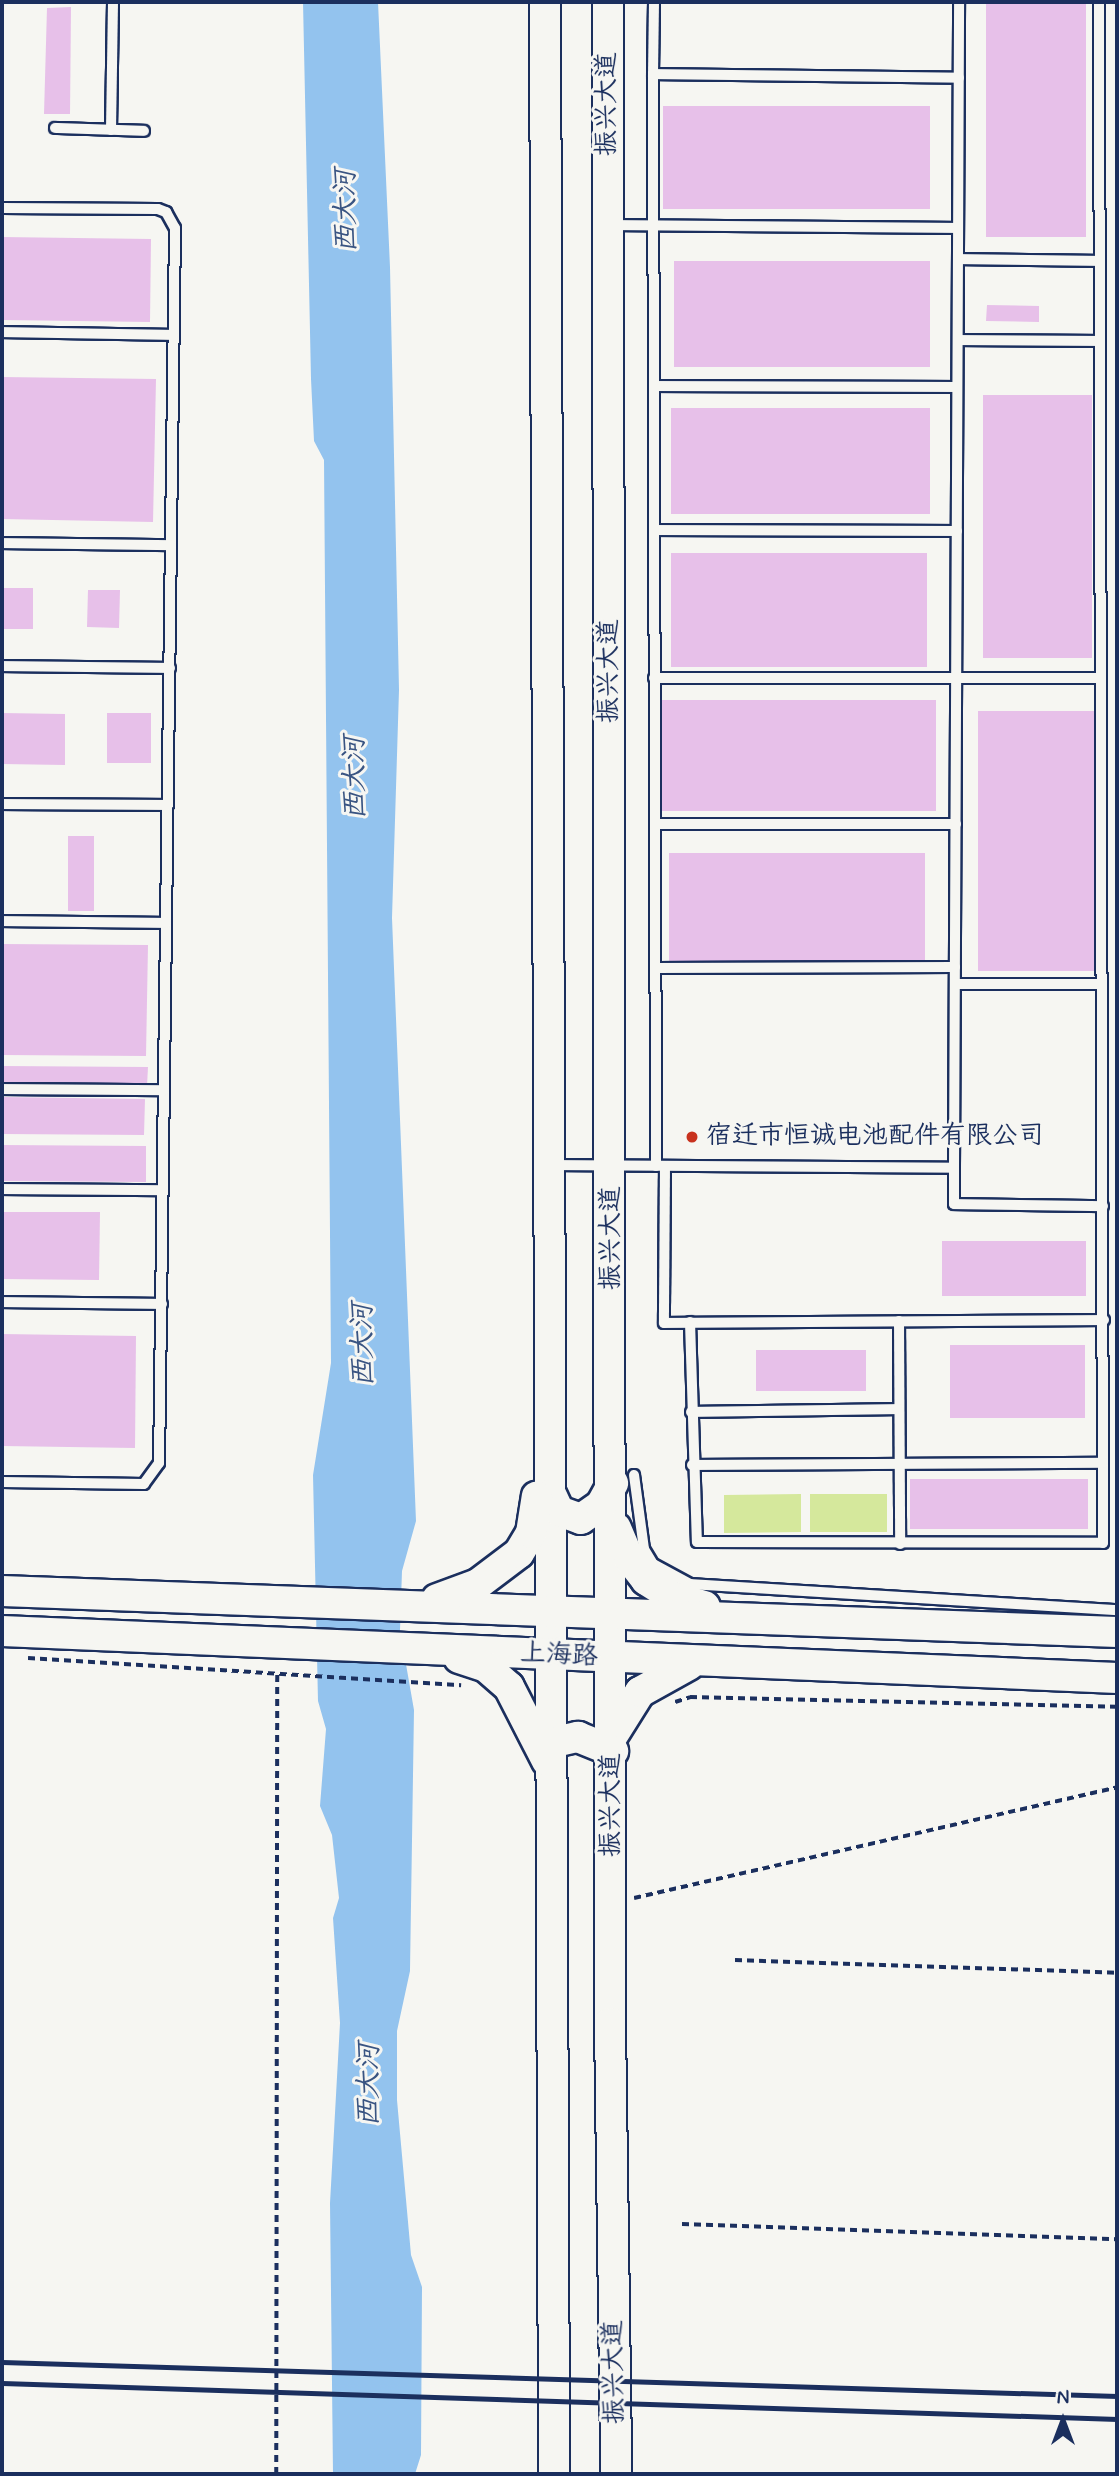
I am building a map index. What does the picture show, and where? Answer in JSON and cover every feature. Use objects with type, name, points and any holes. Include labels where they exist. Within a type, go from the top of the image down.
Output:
[{"type":"main road","points":[[545,2],[554,2474]]},
{"type":"main road","name":"振兴大道","points":[[608,2],[612,1166],[624,1479],[613,1521],[613,1743],[627,1899],[616,2474]]},
{"type":"main road","points":[[414,1605],[478,1584],[519,1553],[531,1533],[550,1420]]},
{"type":"main road","points":[[551,1494],[559,1511],[581,1519],[601,1505],[624,1479]]},
{"type":"main road","points":[[613,1521],[629,1558],[646,1580],[673,1597],[746,1618]]},
{"type":"main road","name":"上海路","points":[[2,1591],[551,1609],[1117,1632]]},
{"type":"main road","points":[[436,1650],[460,1638],[466,1621],[462,1606]]},
{"type":"main road","points":[[551,1743],[578,1737],[613,1743],[640,1692],[698,1662],[682,1651],[678,1639],[688,1615]]},
{"type":"main road","name":"上海路","points":[[2,1631],[1117,1678]]},
{"type":"main road","points":[[436,1650],[486,1667],[509,1687],[525,1709],[552,1773]]},
{"type":"lane","points":[[111,130],[113,2]]},
{"type":"lane","points":[[654,2],[655,968],[664,1323],[1104,1320]]},
{"type":"lane","points":[[959,2],[954,1204],[1103,1206]]},
{"type":"lane","points":[[690,1322],[694,1533],[703,1545],[1103,1543],[1099,2]]},
{"type":"lane","points":[[653,74],[959,78]]},
{"type":"lane","points":[[55,128],[144,131]]},
{"type":"lane","points":[[2,208],[166,212],[175,228],[160,1450],[153,1478],[144,1484],[2,1482]]},
{"type":"lane","points":[[609,225],[958,228]]},
{"type":"lane","points":[[958,259],[1100,261]]},
{"type":"lane","points":[[2,332],[173,335]]},
{"type":"lane","points":[[958,340],[1100,341]]},
{"type":"lane","points":[[654,386],[957,387]]},
{"type":"lane","points":[[654,530],[957,531]]},
{"type":"lane","points":[[2,543],[171,545]]},
{"type":"lane","points":[[2,666],[170,668]]},
{"type":"lane","points":[[654,678],[1101,678]]},
{"type":"lane","points":[[2,804],[168,804]]},
{"type":"lane","points":[[655,824],[956,824]]},
{"type":"lane","points":[[2,921],[166,923]]},
{"type":"lane","points":[[655,968],[955,967]]},
{"type":"lane","points":[[955,984],[1102,984]]},
{"type":"lane","points":[[2,1089],[164,1090]]},
{"type":"lane","points":[[549,1166],[954,1168]]},
{"type":"lane","points":[[2,1189],[163,1190]]},
{"type":"lane","points":[[2,1302],[162,1304]]},
{"type":"lane","points":[[899,1321],[900,1544]]},
{"type":"lane","points":[[691,1412],[899,1409]]},
{"type":"lane","points":[[692,1465],[1103,1463]]},
{"type":"lane","points":[[624,1479],[644,1549],[653,1564],[690,1584],[1117,1610]]},
{"type":"path","points":[[25,1658],[468,1685]]},
{"type":"path","points":[[275,2474],[277,1674]]},
{"type":"path","points":[[667,1704],[690,1697],[1117,1707]]},
{"type":"path","points":[[627,1899],[1117,1787]]},
{"type":"path","points":[[735,1960],[1117,1973]]},
{"type":"path","points":[[682,2224],[1117,2239]]},
{"type":"green space","points":[[801,1494],[801,1532],[724,1533],[724,1495]]},
{"type":"green space","points":[[810,1494],[887,1494],[887,1532],[810,1532]]},
{"type":"water","name":"西大河","points":[[303,2],[378,2],[390,267],[399,690],[392,918],[416,1521],[402,1571],[400,1630],[414,1710],[410,1971],[397,2031],[397,2100],[411,2255],[422,2287],[421,2455],[415,2474],[333,2474],[330,2203],[340,2023],[333,1918],[339,1898],[332,1835],[320,1806],[326,1729],[318,1701],[313,1475],[331,1363],[324,460],[314,441],[311,379]]},
{"type":"building","points":[[986,2],[1086,2],[1086,237],[986,237]]},
{"type":"building","points":[[71,7],[70,114],[44,114],[47,8]]},
{"type":"building","points":[[663,106],[930,106],[930,209],[663,209]]},
{"type":"building","points":[[2,237],[151,239],[150,322],[2,320]]},
{"type":"building","points":[[674,261],[930,261],[930,367],[674,367]]},
{"type":"building","points":[[987,305],[1039,306],[1039,322],[986,321]]},
{"type":"building","points":[[2,377],[156,379],[153,522],[2,519]]},
{"type":"building","points":[[983,395],[1092,395],[1092,658],[983,658]]},
{"type":"building","points":[[671,408],[930,408],[930,514],[671,514]]},
{"type":"building","points":[[671,553],[927,553],[927,667],[671,667]]},
{"type":"building","points":[[2,588],[33,588],[33,629],[2,629]]},
{"type":"building","points":[[88,590],[120,590],[119,628],[87,627]]},
{"type":"building","points":[[660,700],[936,700],[936,811],[660,811]]},
{"type":"building","points":[[978,711],[1095,711],[1095,971],[978,971]]},
{"type":"building","points":[[2,713],[65,714],[65,765],[2,764]]},
{"type":"building","points":[[107,713],[151,713],[151,763],[107,763]]},
{"type":"building","points":[[68,836],[94,836],[94,911],[68,911]]},
{"type":"building","points":[[669,853],[925,853],[925,961],[669,961]]},
{"type":"building","points":[[2,944],[148,945],[146,1056],[2,1055]]},
{"type":"building","points":[[2,1066],[148,1067],[147,1086],[2,1084]]},
{"type":"building","points":[[2,1097],[145,1099],[144,1135],[2,1134]]},
{"type":"building","points":[[2,1145],[146,1146],[146,1182],[2,1181]]},
{"type":"building","points":[[2,1212],[100,1212],[99,1280],[2,1279]]},
{"type":"building","points":[[942,1241],[1086,1241],[1086,1296],[942,1296]]},
{"type":"building","points":[[2,1334],[136,1336],[135,1448],[2,1446]]},
{"type":"building","points":[[950,1345],[1085,1345],[1085,1418],[950,1418]]},
{"type":"building","points":[[756,1350],[866,1350],[866,1391],[756,1391]]},
{"type":"building","points":[[910,1479],[1088,1479],[1088,1529],[910,1529]]},
{"type":"railway","points":[[2,2362],[1117,2396]]},
{"type":"railway","points":[[2,2383],[1117,2419]]},
{"type":"place","name":"宿迁市恒诚电池配件有限公司","points":[[692,1137]]}]
